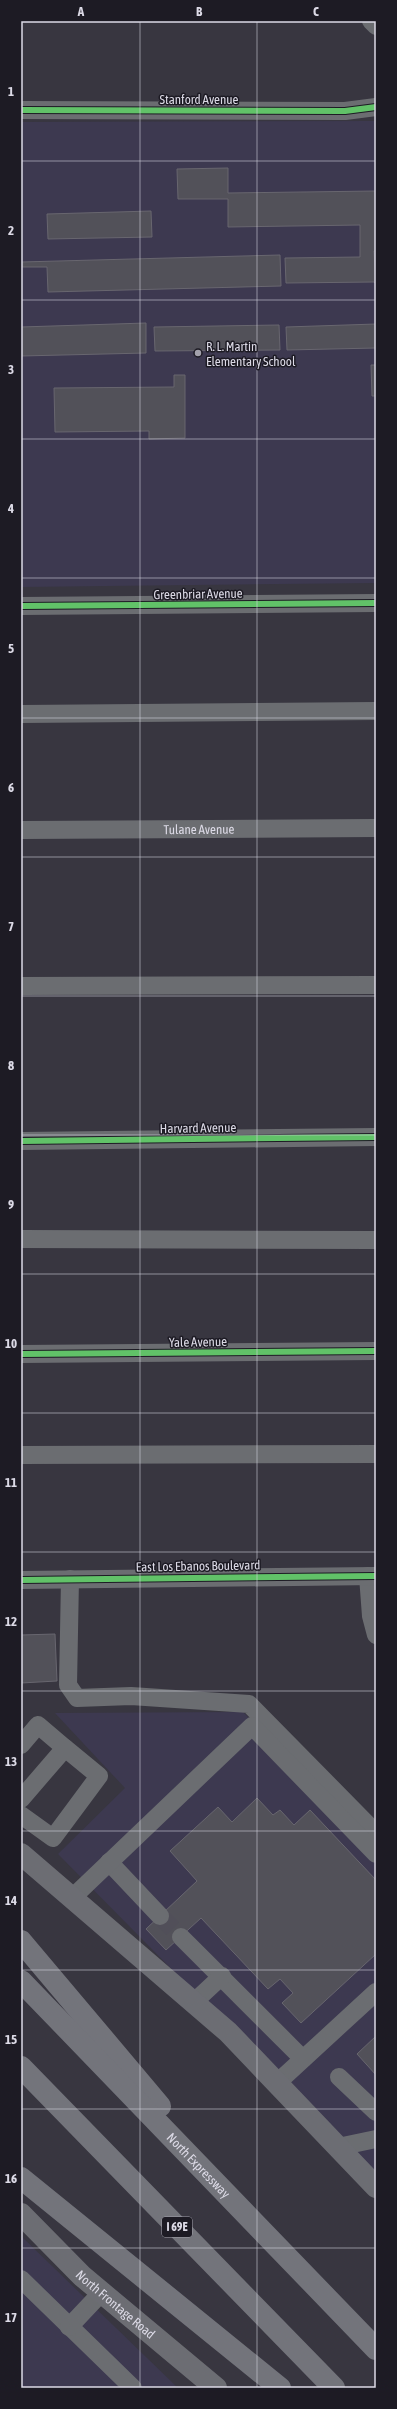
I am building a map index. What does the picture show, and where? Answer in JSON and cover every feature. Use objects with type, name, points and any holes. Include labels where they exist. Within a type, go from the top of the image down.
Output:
[{"type":"highway","points":[[21,1941],[287,2257]]},
{"type":"highway","name":"North Expressway","points":[[21,1982],[376,2349]]},
{"type":"highway","name":"I 69E","points":[[21,2067],[334,2388]]},
{"type":"highway","points":[[21,2178],[280,2388]]},
{"type":"main road","points":[[21,1854],[228,2032],[376,2187]]},
{"type":"main road","name":"North Frontage Road","points":[[24,2222],[82,2276],[216,2388]]},
{"type":"street","points":[[371,21],[376,26]]},
{"type":"street","name":"Stanford Avenue","points":[[21,110],[344,111],[376,107]]},
{"type":"street","name":"Greenbriar Avenue","points":[[21,606],[376,603]]},
{"type":"street","points":[[21,714],[376,710]]},
{"type":"street","name":"Tulane Avenue","points":[[21,830],[376,828]]},
{"type":"street","points":[[21,986],[376,985]]},
{"type":"street","name":"Harvard Avenue","points":[[21,1140],[376,1137]]},
{"type":"street","points":[[21,1239],[376,1240]]},
{"type":"street","name":"Yale Avenue","points":[[21,1354],[376,1351]]},
{"type":"street","points":[[21,1455],[376,1454]]},
{"type":"street","points":[[372,1576],[371,1616],[376,1635]]},
{"type":"street","name":"East Los Ebanos Boulevard","points":[[21,1580],[372,1576]]},
{"type":"street","points":[[70,1579],[68,1685],[77,1698],[131,1696],[249,1704],[376,1833]]},
{"type":"street","points":[[21,1746],[38,1725],[99,1776],[53,1838],[21,1817]]},
{"type":"street","points":[[72,1898],[252,1726],[376,1854]]},
{"type":"street","points":[[21,1799],[65,1748]]},
{"type":"street","points":[[109,1862],[160,1916]]},
{"type":"street","points":[[181,1937],[222,1976],[303,2059]]},
{"type":"street","points":[[194,2002],[222,1976]]},
{"type":"street","points":[[277,2083],[376,1992]]},
{"type":"street","points":[[339,2078],[376,2112]]},
{"type":"street","points":[[338,2147],[376,2139]]},
{"type":"street","points":[[21,2280],[133,2388]]},
{"type":"street","points":[[70,2327],[102,2292]]},
{"type":"shaded area","name":"R. L. Martin Elementary School","points":[[376,121],[376,583],[21,587],[21,122]]},
{"type":"shaded area","points":[[243,1712],[376,1848],[376,2176],[58,1854],[125,1788],[55,1713]]},
{"type":"shaded area","points":[[21,2236],[178,2388],[21,2388]]},
{"type":"building","points":[[228,168],[228,193],[376,191],[376,251],[374,251],[376,284],[374,282],[286,283],[285,258],[360,257],[360,225],[228,227],[228,199],[178,199],[177,169]]},
{"type":"building","points":[[151,211],[152,237],[48,239],[47,214]]},
{"type":"building","points":[[280,255],[281,286],[48,292],[47,267],[21,267],[21,262]]},
{"type":"building","points":[[146,323],[146,353],[21,356],[21,327]]},
{"type":"building","points":[[376,324],[376,348],[287,350],[286,327]]},
{"type":"building","points":[[279,325],[280,350],[155,351],[154,327]]},
{"type":"building","points":[[371,365],[376,365],[376,396],[372,396]]},
{"type":"building","points":[[174,375],[185,375],[185,438],[149,439],[149,431],[55,432],[54,388],[174,387]]},
{"type":"building","points":[[55,1634],[57,1681],[21,1683],[21,1635]]},
{"type":"building","points":[[257,1798],[273,1815],[280,1810],[294,1825],[310,1810],[376,1880],[376,1954],[301,2023],[282,2003],[293,1993],[280,1979],[268,1989],[201,1918],[166,1950],[146,1929],[197,1881],[170,1851],[218,1807],[232,1822]]},
{"type":"building","points":[[376,2036],[376,2075],[357,2054]]},
{"type":"tunnel","points":[[160,1916],[181,1937]]},
{"type":"cycle path","points":[[21,110],[345,111],[376,107]]},
{"type":"cycle path","points":[[21,606],[376,603]]},
{"type":"cycle path","points":[[21,1141],[376,1137]]},
{"type":"cycle path","points":[[21,1354],[376,1351]]},
{"type":"cycle path","points":[[21,1580],[376,1576]]},
{"type":"place","name":"R. L. Martin Elementary School","points":[[198,353]]}]
